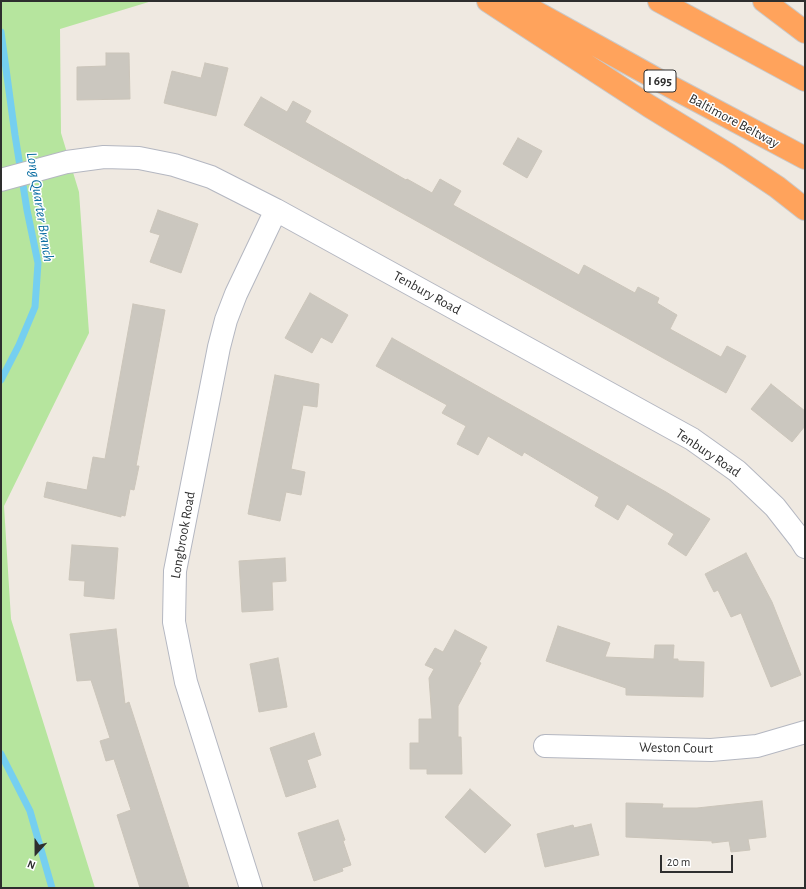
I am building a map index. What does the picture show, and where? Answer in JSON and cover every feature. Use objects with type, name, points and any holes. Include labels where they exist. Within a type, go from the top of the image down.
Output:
[{"type":"highway","points":[[488,1],[649,106],[729,155],[777,187],[805,209]]},
{"type":"highway","name":"Baltimore Beltway","points":[[516,1],[662,82],[805,158]]},
{"type":"highway","points":[[659,1],[805,80]]},
{"type":"highway","points":[[764,1],[805,32]]},
{"type":"street","name":"Tenbury Road","points":[[3,180],[67,162],[104,158],[139,158],[174,165],[211,177],[276,210],[692,439],[737,471],[775,507],[805,547]]},
{"type":"street","name":"Longbrook Road","points":[[251,888],[186,682],[174,622],[175,571],[219,347],[226,320],[236,294],[276,210]]},
{"type":"street","name":"Weston Court","points":[[545,746],[712,750],[757,746],[805,732]]},
{"type":"green space","points":[[1,1],[152,1],[60,29],[61,133],[79,192],[89,333],[4,506],[11,619],[95,888],[1,888]]},
{"type":"building","points":[[106,53],[129,53],[130,99],[77,100],[77,67],[106,66]]},
{"type":"building","points":[[205,63],[228,68],[216,116],[164,103],[172,71],[201,78]]},
{"type":"building","points":[[261,97],[287,112],[293,101],[311,111],[305,122],[406,180],[407,179],[432,193],[440,179],[461,191],[453,205],[579,275],[584,265],[635,293],[638,287],[659,298],[657,303],[677,315],[670,329],[721,357],[727,346],[746,356],[726,393],[244,125]]},
{"type":"building","points":[[518,138],[542,151],[527,178],[503,164]]},
{"type":"building","points":[[158,210],[198,224],[181,273],[150,262],[160,235],[150,232]]},
{"type":"building","points":[[310,293],[348,315],[332,343],[321,337],[312,353],[285,338]]},
{"type":"building","points":[[133,304],[165,310],[136,466],[139,466],[134,490],[130,489],[125,516],[121,515],[121,517],[44,497],[47,482],[87,490],[93,457],[105,459]]},
{"type":"building","points":[[392,338],[666,492],[710,519],[686,556],[668,544],[674,534],[627,504],[618,520],[595,506],[599,497],[524,452],[522,456],[488,436],[478,455],[457,444],[466,426],[442,413],[447,405],[376,366]]},
{"type":"building","points":[[275,375],[319,384],[317,407],[303,405],[291,469],[305,472],[301,495],[286,492],[280,521],[248,514]]},
{"type":"building","points":[[771,384],[805,411],[805,426],[792,442],[751,409]]},
{"type":"building","points":[[72,545],[118,548],[114,599],[84,596],[85,581],[69,580]]},
{"type":"building","points":[[746,553],[772,602],[801,675],[771,687],[741,613],[731,617],[718,590],[714,592],[705,574]]},
{"type":"building","points":[[285,558],[286,581],[272,582],[273,610],[242,612],[239,561]]},
{"type":"building","points":[[558,626],[610,643],[605,657],[654,659],[655,645],[674,645],[673,659],[678,659],[678,661],[704,662],[703,697],[626,695],[626,688],[546,661]]},
{"type":"building","points":[[116,629],[125,704],[129,702],[189,888],[140,888],[117,815],[131,810],[114,759],[106,761],[100,741],[110,738],[91,680],[77,681],[70,634]]},
{"type":"building","points":[[455,630],[487,647],[479,662],[481,663],[458,706],[458,737],[461,737],[462,774],[427,774],[427,769],[410,769],[410,743],[419,743],[419,719],[432,719],[429,678],[434,669],[425,665],[435,648],[443,652]]},
{"type":"building","points":[[278,658],[287,707],[259,712],[250,664]]},
{"type":"building","points":[[314,733],[321,755],[307,760],[316,787],[286,797],[270,748]]},
{"type":"building","points":[[470,789],[511,825],[485,853],[445,817]]},
{"type":"building","points":[[762,801],[766,837],[748,839],[750,850],[731,852],[729,841],[712,843],[712,841],[626,837],[626,803],[663,804],[662,808],[697,808]]},
{"type":"building","points":[[338,820],[351,865],[342,868],[343,871],[314,881],[298,833]]},
{"type":"building","points":[[591,824],[599,855],[545,867],[537,834],[573,825],[574,828]]},
{"type":"waterway","name":"Long Quarter Branch","points":[[1,32],[27,210],[38,263],[35,307],[19,345],[1,380]]},
{"type":"waterway","name":"Long Quarter Branch","points":[[1,754],[30,811],[52,888]]}]
